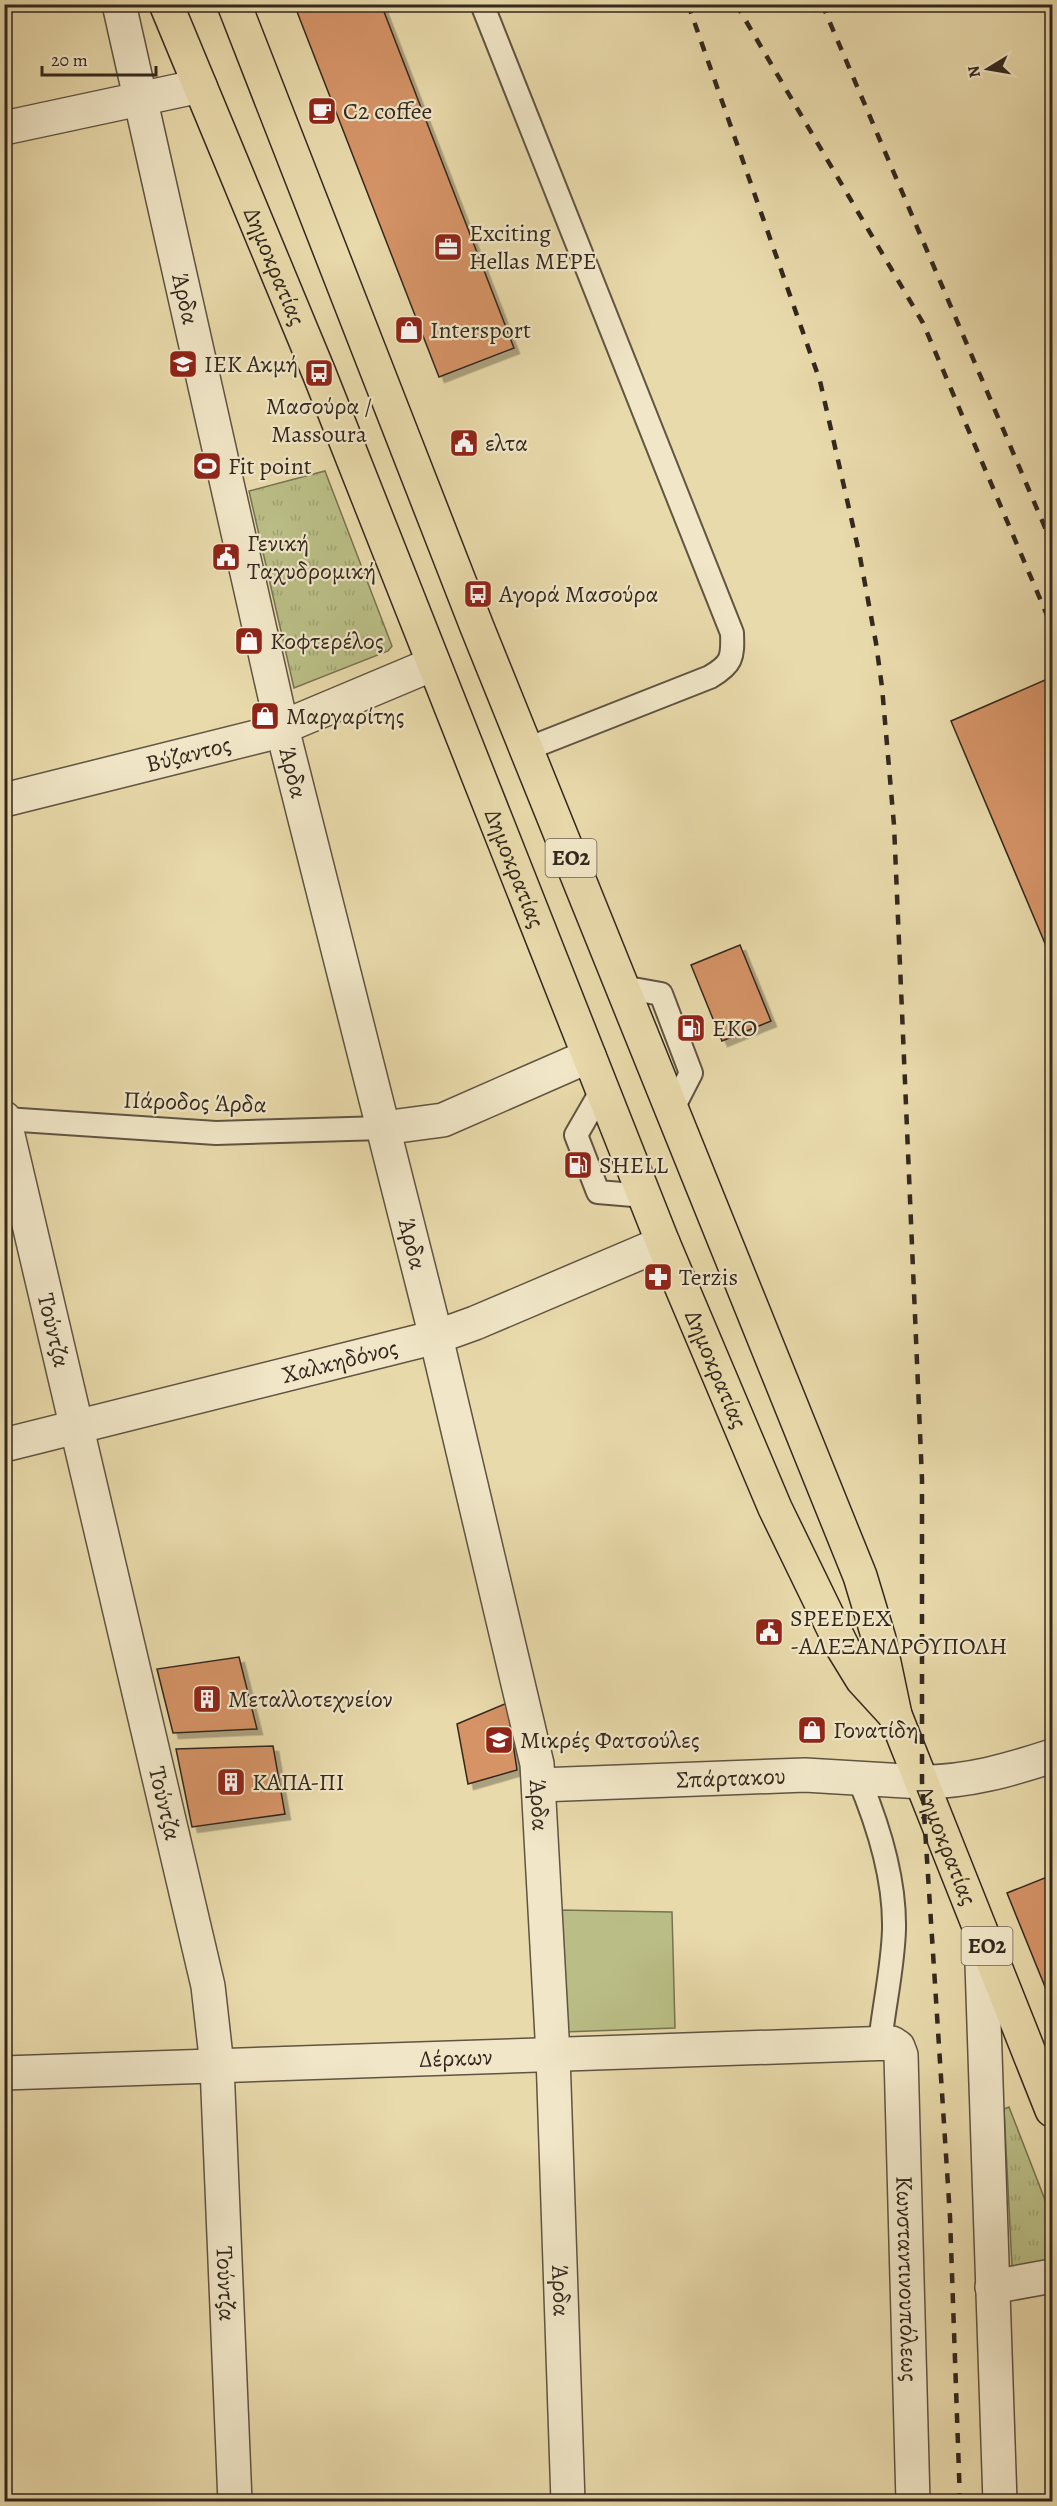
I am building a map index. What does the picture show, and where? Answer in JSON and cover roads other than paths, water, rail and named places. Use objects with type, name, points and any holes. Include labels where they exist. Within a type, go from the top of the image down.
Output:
[{"type":"highway","name":"Δημοκρατίας","points":[[166,4],[319,373],[663,1243],[776,1508],[843,1648],[862,1679],[894,1715]]},
{"type":"highway","name":"Δημοκρατίας","points":[[234,4],[527,750],[860,1576],[879,1639],[894,1715],[1053,2110]]},
{"type":"street","name":"Άρδα","points":[[118,4],[282,728],[436,1337],[537,1764],[553,2055],[567,2502]]},
{"type":"street","points":[[4,128],[200,86]]},
{"type":"street","name":"Βύζαντος","points":[[4,800],[233,744],[282,728],[433,664]]},
{"type":"street","points":[[383,1128],[443,1120],[589,1056]]},
{"type":"street","name":"Τούντζα","points":[[5,1118],[208,1986],[217,2066],[235,2502]]},
{"type":"street","name":"Χαλκηδόνος","points":[[4,1445],[436,1337],[475,1323],[663,1243]]},
{"type":"street","name":"Σπάρτακου","points":[[539,1785],[805,1775],[922,1782],[965,1780],[1006,1771],[1053,1756]]},
{"type":"street","points":[[981,1930],[1000,2502]]},
{"type":"street","name":"Δέρκων","points":[[4,2073],[553,2055],[890,2049]]},
{"type":"street","name":"Κωνσταντινουπόλεως","points":[[890,2049],[914,2502]]},
{"type":"street","points":[[992,2287],[1053,2276]]},
{"type":"lane","points":[[482,4],[732,633],[733,654],[724,669],[710,677],[527,750]]},
{"type":"lane","name":"Πάροδος Άρδα","points":[[5,1118],[216,1133],[383,1128]]},
{"type":"lane","points":[[858,1777],[879,1835],[892,1891],[894,1910],[890,2049]]},
{"type":"railway","points":[[688,4],[820,381],[860,557],[882,687],[894,825],[922,1479],[922,1782],[950,2217],[960,2502]]},
{"type":"railway","points":[[736,4],[923,323],[1052,627]]},
{"type":"railway","points":[[822,4],[1052,544]]},
{"type":"place","name":"C2 coffee","points":[[322,111]]},
{"type":"place","name":"Exciting Hellas MEPE","points":[[448,247]]},
{"type":"place","name":"Intersport","points":[[409,330]]},
{"type":"place","name":"ΙΕΚ Ακμή","points":[[183,364]]},
{"type":"place","name":"Μασούρα / Massoura","points":[[319,373]]},
{"type":"place","name":"ελτα","points":[[464,443]]},
{"type":"place","name":"Fit point","points":[[207,466]]},
{"type":"place","name":"Γενική Ταχυδρομική","points":[[226,557]]},
{"type":"place","name":"Αγορά Μασούρα","points":[[478,594]]},
{"type":"place","name":"Κοφτερέλος","points":[[249,641]]},
{"type":"place","name":"Μαργαρίτης","points":[[265,716]]},
{"type":"place","name":"EKO","points":[[691,1028]]},
{"type":"place","name":"SHELL","points":[[578,1165]]},
{"type":"place","name":"Terzis","points":[[658,1277]]},
{"type":"place","name":"SPEEDEX -ΑΛΕΞΑΝΔΡΟΥΠΟΛΗ","points":[[769,1632]]},
{"type":"place","name":"Μεταλλοτεχνείον","points":[[207,1699]]},
{"type":"place","name":"Γονατίδη","points":[[812,1730]]},
{"type":"place","name":"Μικρές Φατσούλες","points":[[499,1740]]},
{"type":"place","name":"ΚΑΠΑ-ΠΙ","points":[[231,1782]]}]
